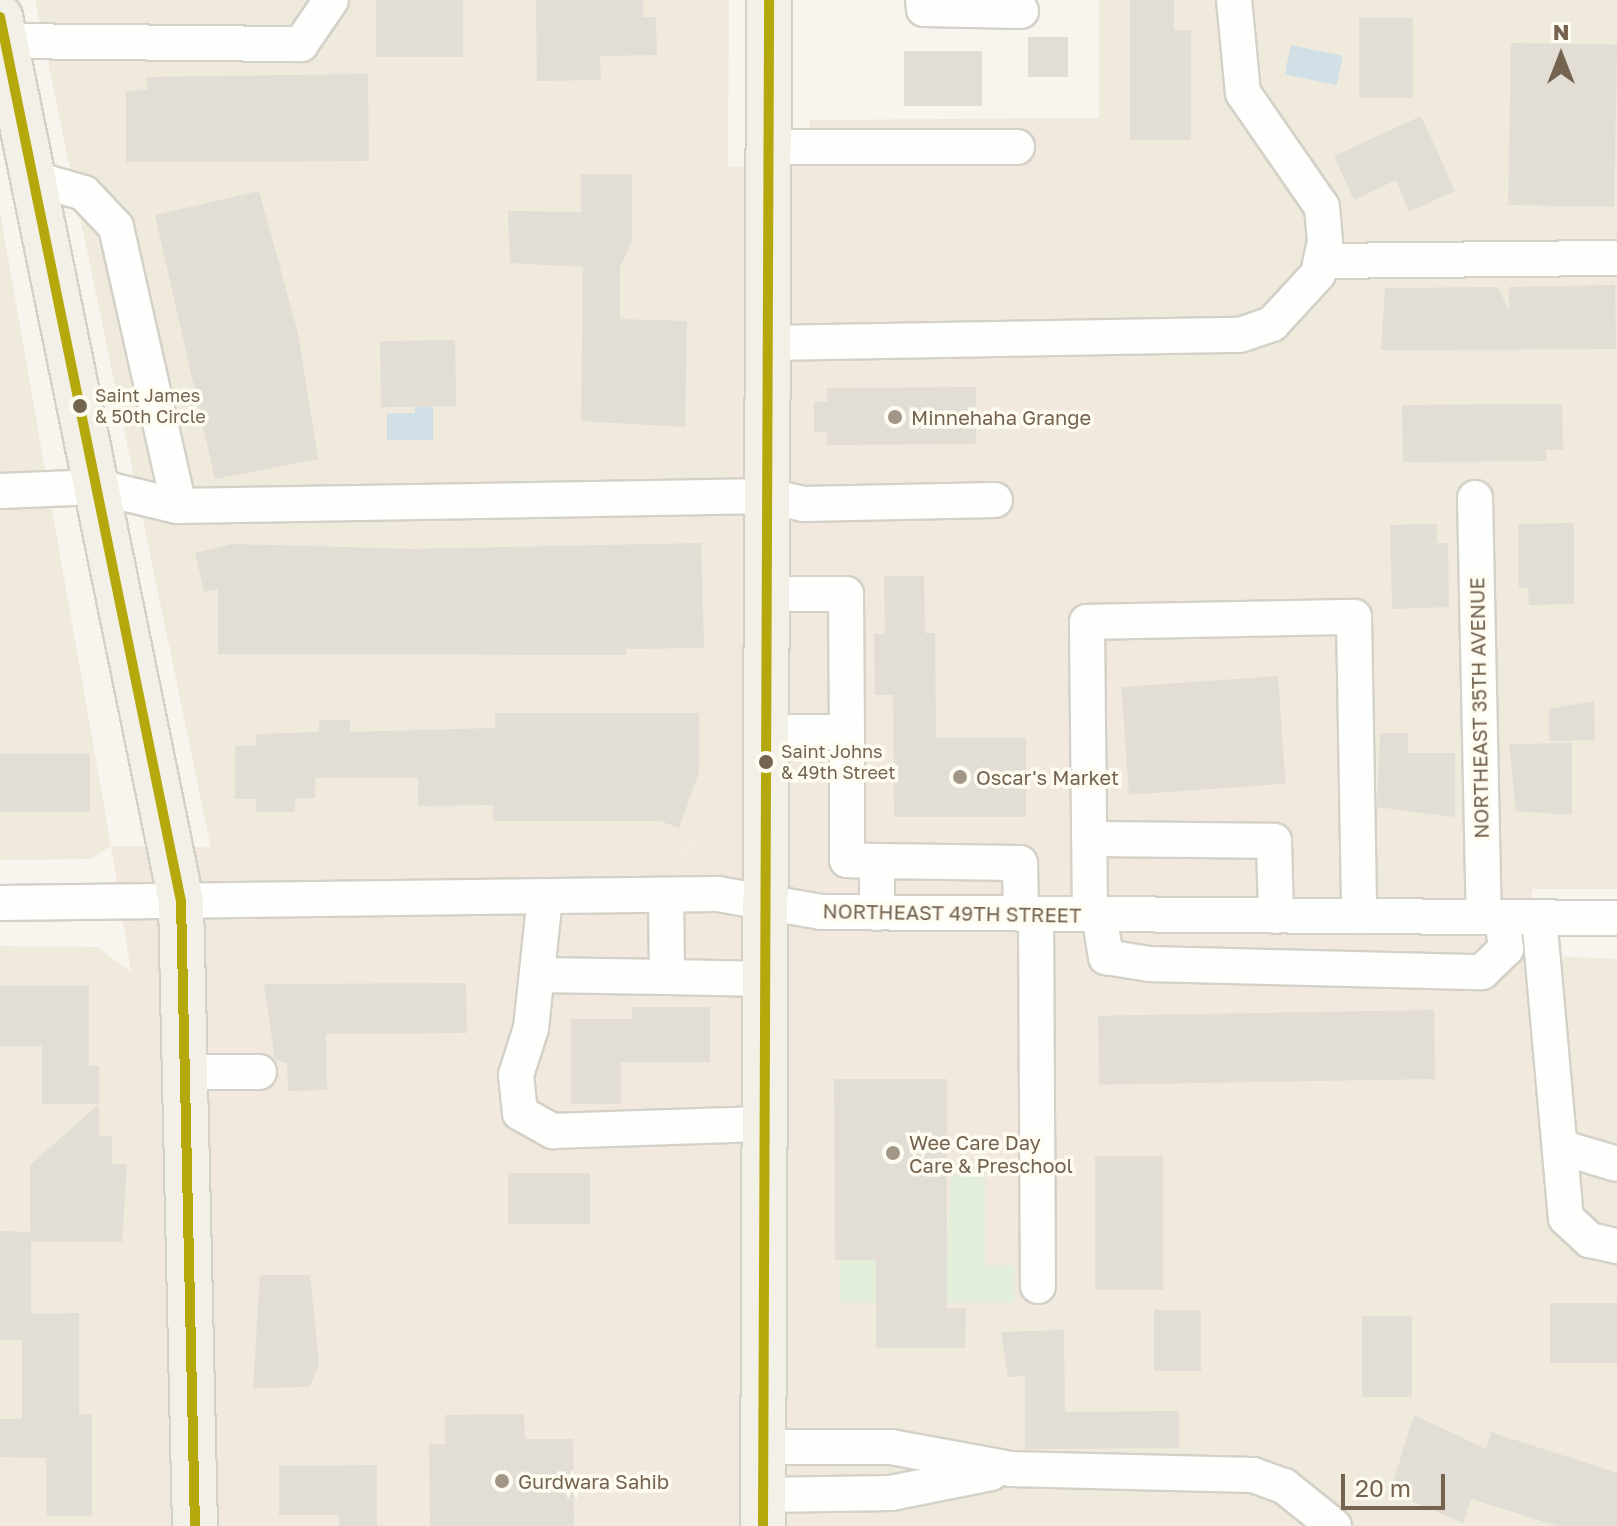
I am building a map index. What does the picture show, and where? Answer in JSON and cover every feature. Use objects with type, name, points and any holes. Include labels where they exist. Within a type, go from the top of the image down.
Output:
[{"type":"main road","points":[[763,1511],[769,979],[769,0]]},
{"type":"main road","points":[[3,47],[98,487],[181,901],[195,1526]]},
{"type":"street","points":[[3,47],[301,44],[331,0]]},
{"type":"street","points":[[923,0],[924,9],[1021,11]]},
{"type":"street","points":[[769,343],[1240,335],[1272,324],[1299,303],[1321,261],[1322,207],[1243,93],[1234,0]]},
{"type":"street","points":[[769,147],[1017,147]]},
{"type":"street","points":[[32,178],[84,193],[116,227],[179,506]]},
{"type":"street","points":[[1321,261],[1617,258]]},
{"type":"street","points":[[0,491],[98,487],[179,506],[769,496],[804,504],[995,500]]},
{"type":"street","name":"NORTHEAST 35TH AVENUE","points":[[1094,915],[1106,957],[1149,964],[1482,972],[1506,949],[1493,917],[1475,498]]},
{"type":"street","points":[[769,594],[846,594],[847,860],[1020,863],[1028,914],[1038,1286]]},
{"type":"street","points":[[1094,915],[1089,839],[1087,622],[1354,617],[1359,916]]},
{"type":"street","points":[[769,732],[847,732]]},
{"type":"street","points":[[1089,839],[1274,841],[1276,916]]},
{"type":"street","points":[[877,861],[877,913]]},
{"type":"street","points":[[666,895],[667,977]]},
{"type":"street","name":"NORTHEAST 49TH STREET","points":[[0,903],[666,895],[877,913],[1617,918]]},
{"type":"street","points":[[545,897],[537,975],[516,1075],[520,1113],[553,1131],[767,1124]]},
{"type":"street","points":[[1539,917],[1566,1218],[1590,1240],[1617,1246]]},
{"type":"street","points":[[537,975],[769,979]]},
{"type":"street","points":[[184,1072],[259,1072]]},
{"type":"street","points":[[1560,1147],[1617,1164]]},
{"type":"street","points":[[763,1447],[891,1447],[1011,1469],[1253,1475],[1284,1486],[1334,1526]]},
{"type":"street","points":[[763,1511],[891,1493],[1011,1469]]},
{"type":"shaded area","points":[[35,0],[729,0],[724,781],[713,827],[682,854],[212,853]]},
{"type":"shaded area","points":[[1099,0],[1617,0],[1617,889],[1366,889],[1353,369],[1099,370]]},
{"type":"shaded area","points":[[1291,45],[1343,56],[1337,85],[1285,74]]},
{"type":"shaded area","points":[[1099,118],[1099,370],[1353,368],[1366,889],[1532,888],[1535,1310],[826,1313],[826,1526],[157,1526],[149,1494],[131,972],[111,846],[683,854],[713,827],[724,781],[728,167],[810,165],[810,120]]},
{"type":"shaded area","points":[[0,212],[111,846],[91,859],[0,860]]},
{"type":"shaded area","points":[[415,407],[433,407],[433,440],[387,440],[387,413],[415,413]]},
{"type":"shaded area","points":[[0,946],[97,947],[131,972],[149,1494],[157,1526],[0,1526]]},
{"type":"shaded area","points":[[1533,955],[1617,959],[1617,1526],[826,1526],[826,1313],[1535,1310]]},
{"type":"green space","points":[[951,1175],[985,1175],[985,1265],[1015,1265],[1015,1303],[840,1303],[840,1260],[947,1260]]},
{"type":"building","points":[[376,0],[463,0],[463,57],[376,57]]},
{"type":"building","points":[[536,0],[643,0],[643,17],[656,17],[657,55],[600,56],[601,80],[537,81]]},
{"type":"building","points":[[1130,0],[1174,0],[1174,30],[1191,30],[1191,140],[1130,140]]},
{"type":"building","points":[[1359,18],[1413,18],[1413,98],[1359,98]]},
{"type":"building","points":[[1028,37],[1068,37],[1068,77],[1028,77]]},
{"type":"building","points":[[1511,43],[1617,45],[1614,207],[1508,205]]},
{"type":"building","points":[[904,51],[982,51],[982,106],[904,106]]},
{"type":"building","points":[[368,74],[369,161],[126,162],[126,91],[147,90],[147,77]]},
{"type":"building","points":[[1421,116],[1455,191],[1409,212],[1396,180],[1354,200],[1334,156]]},
{"type":"building","points":[[581,174],[632,174],[632,241],[620,267],[620,319],[687,321],[685,427],[581,421],[583,267],[510,263],[508,211],[581,212]]},
{"type":"building","points":[[259,191],[298,333],[318,459],[215,479],[155,215]]},
{"type":"building","points":[[1615,285],[1616,349],[1381,350],[1385,288],[1498,287],[1509,311],[1509,287]]},
{"type":"building","points":[[455,340],[456,406],[381,407],[380,341]]},
{"type":"building","name":"Minnehaha Grange","points":[[976,387],[976,444],[827,445],[827,432],[814,432],[814,402],[827,402],[827,388]]},
{"type":"building","points":[[1562,404],[1563,450],[1546,450],[1546,461],[1403,462],[1402,405]]},
{"type":"building","points":[[1574,523],[1574,604],[1529,605],[1528,588],[1519,588],[1518,524]]},
{"type":"building","points":[[1437,524],[1437,543],[1448,543],[1449,607],[1392,609],[1390,525]]},
{"type":"building","points":[[701,543],[704,648],[626,649],[626,655],[218,654],[218,589],[204,592],[195,553],[232,544],[412,549]]},
{"type":"building","points":[[884,576],[924,576],[925,633],[935,633],[936,738],[1026,738],[1026,817],[894,817],[893,695],[875,695],[874,634],[885,634]]},
{"type":"building","points":[[1278,676],[1286,784],[1129,795],[1121,687]]},
{"type":"building","points":[[1594,701],[1595,740],[1549,741],[1549,709]]},
{"type":"building","points":[[495,713],[699,713],[699,772],[679,828],[660,821],[493,821],[493,805],[418,806],[418,778],[315,778],[315,798],[295,798],[295,812],[256,812],[256,799],[235,799],[235,746],[256,746],[256,734],[319,732],[319,720],[350,720],[350,732],[495,728]]},
{"type":"building","points":[[1380,733],[1408,733],[1408,753],[1455,753],[1455,817],[1377,807]]},
{"type":"building","points":[[1572,743],[1572,815],[1516,811],[1509,744]]},
{"type":"building","points":[[0,754],[90,754],[90,812],[0,812]]},
{"type":"building","points":[[466,983],[467,1033],[326,1034],[327,1090],[288,1091],[287,1063],[275,1060],[264,984]]},
{"type":"building","points":[[0,986],[89,986],[89,1066],[99,1066],[99,1104],[42,1104],[42,1046],[0,1046]]},
{"type":"building","points":[[632,1007],[710,1007],[710,1062],[621,1062],[621,1104],[571,1104],[571,1019],[632,1019]]},
{"type":"building","points":[[1434,1010],[1435,1079],[1099,1085],[1098,1016]]},
{"type":"building","name":"Wee Care Day Care & Preschool","points":[[834,1079],[947,1079],[947,1308],[966,1308],[965,1348],[876,1348],[876,1260],[835,1260]]},
{"type":"building","points":[[99,1104],[99,1136],[112,1136],[112,1164],[127,1164],[122,1242],[31,1242],[31,1314],[79,1313],[79,1414],[92,1414],[92,1516],[47,1516],[46,1458],[0,1457],[0,1419],[22,1419],[22,1340],[0,1340],[0,1231],[30,1232],[30,1165]]},
{"type":"building","points":[[1095,1156],[1163,1156],[1163,1290],[1095,1290]]},
{"type":"building","points":[[508,1173],[590,1173],[590,1224],[508,1224]]},
{"type":"building","points":[[260,1275],[310,1275],[319,1364],[310,1387],[253,1388]]},
{"type":"building","points":[[1550,1303],[1617,1303],[1617,1363],[1550,1363]]},
{"type":"building","points":[[1154,1310],[1201,1310],[1201,1371],[1154,1371]]},
{"type":"building","points":[[1362,1316],[1412,1316],[1412,1397],[1362,1397]]},
{"type":"building","points":[[1064,1330],[1065,1412],[1179,1411],[1179,1448],[1025,1449],[1025,1376],[1008,1377],[1001,1332]]},
{"type":"building","name":"Gurdwara Sahib","points":[[524,1414],[525,1439],[573,1439],[574,1526],[430,1526],[429,1444],[445,1444],[445,1415]]},
{"type":"building","points":[[1414,1415],[1486,1449],[1491,1432],[1617,1473],[1617,1526],[1558,1526],[1471,1499],[1463,1523],[1390,1492]]},
{"type":"building","points":[[377,1465],[377,1526],[339,1526],[339,1515],[279,1515],[279,1466]]},
{"type":"transit line","points":[[763,1526],[769,0]]},
{"type":"transit line","points":[[0,17],[181,901],[195,1526]]},
{"type":"place","name":"Saint James & 50th Circle","points":[[80,406]]},
{"type":"place","name":"Minnehaha Grange","points":[[895,417]]},
{"type":"place","name":"Saint Johns & 49th Street","points":[[766,762]]},
{"type":"place","name":"Oscar's Market","points":[[960,777]]},
{"type":"place","name":"Wee Care Day Care & Preschool","points":[[893,1153]]},
{"type":"place","name":"Gurdwara Sahib","points":[[502,1481]]}]
